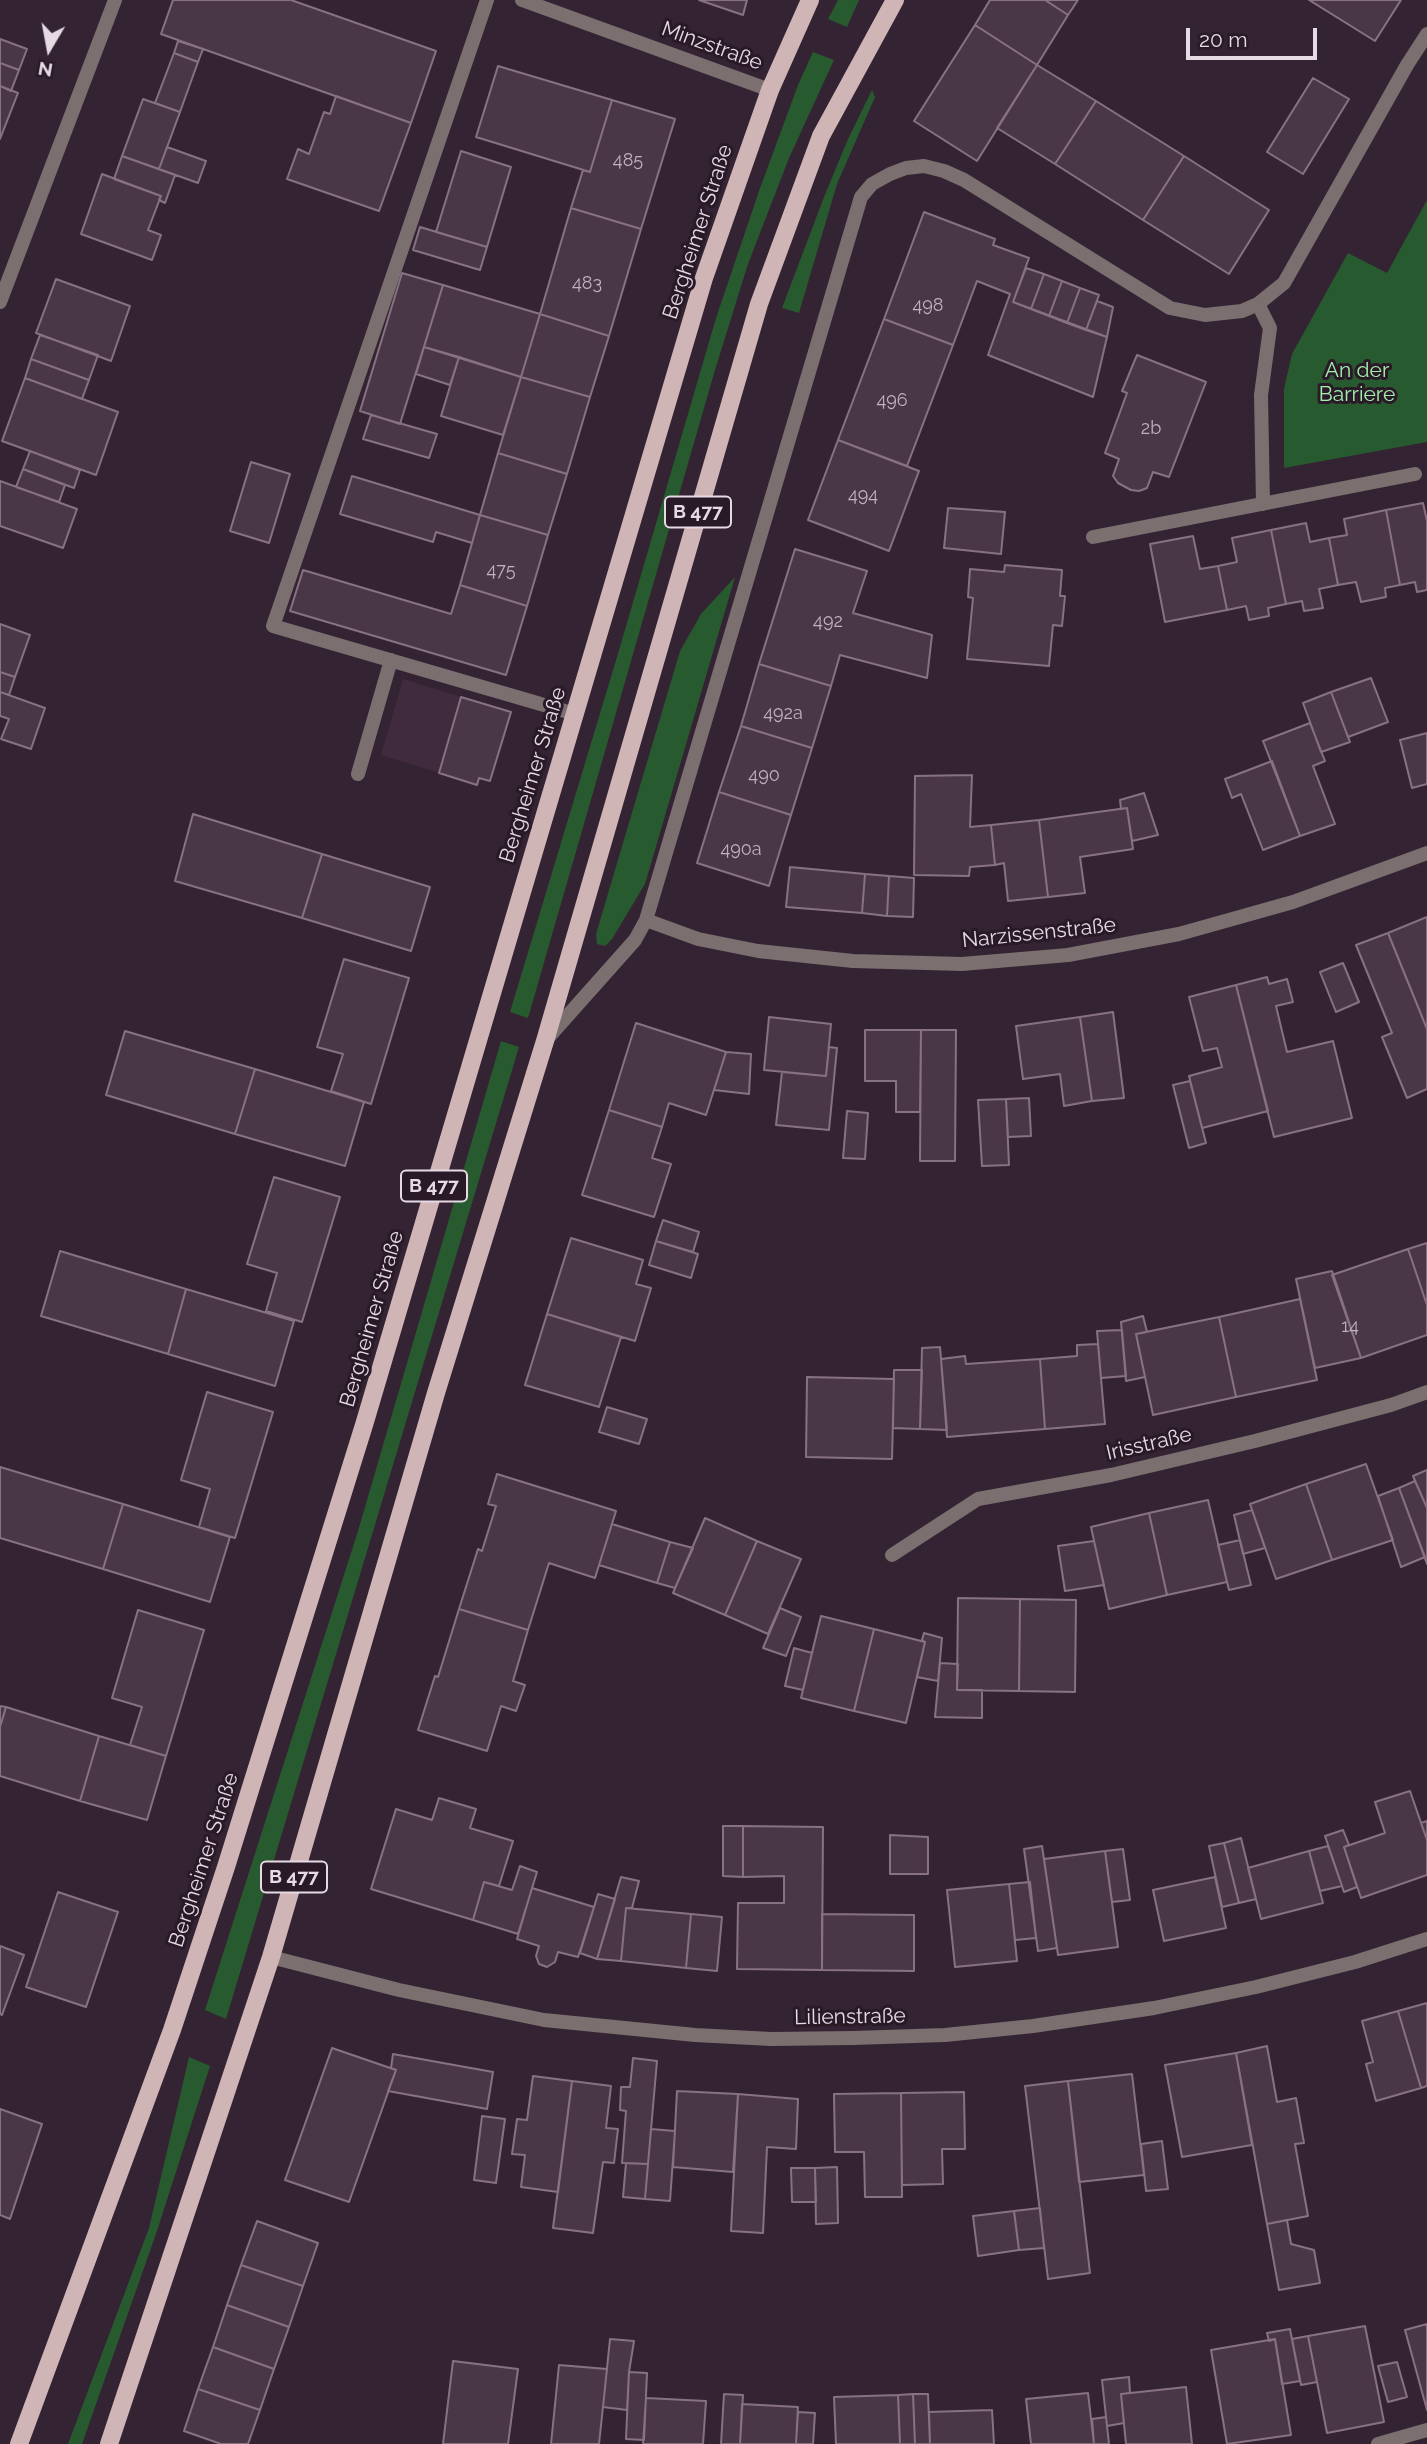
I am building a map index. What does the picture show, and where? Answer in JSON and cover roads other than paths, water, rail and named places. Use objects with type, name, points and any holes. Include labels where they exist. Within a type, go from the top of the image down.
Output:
[{"type":"main road","name":"Bergheimer Straße","points":[[19,2444],[159,2066],[226,1867],[364,1425],[704,278],[770,90],[810,0]]},
{"type":"main road","name":"B 477","points":[[109,2444],[271,1957],[432,1406],[545,1041],[759,304],[821,136],[894,0]]},
{"type":"street","points":[[0,302],[115,0]]},
{"type":"street","points":[[487,0],[273,626],[575,714]]},
{"type":"street","name":"Minzstraße","points":[[522,0],[770,90]]},
{"type":"street","points":[[545,1041],[635,940],[646,920],[861,197],[873,184],[906,168],[924,166],[944,171],[964,180],[1170,308],[1205,315],[1242,311],[1258,304],[1284,283],[1427,34]]},
{"type":"street","points":[[1258,304],[1270,327],[1261,395],[1263,504]]},
{"type":"street","points":[[1093,537],[1415,474]]},
{"type":"street","points":[[358,774],[391,660]]},
{"type":"street","name":"Narzissenstraße","points":[[646,920],[698,939],[758,951],[853,961],[962,964],[1055,956],[1179,934],[1293,902],[1427,853]]},
{"type":"street","name":"Irisstraße","points":[[892,1555],[978,1499],[1111,1475],[1242,1444],[1391,1405],[1427,1392]]},
{"type":"street","name":"Lilienstraße","points":[[271,1957],[399,1990],[544,2020],[695,2035],[853,2039],[957,2034],[1154,2008],[1256,1987],[1343,1965],[1427,1939]]},
{"type":"street","points":[[1378,2444],[1427,2430]]},
{"type":"park label","name":"An der Barriere","points":[[1357,383]]}]
